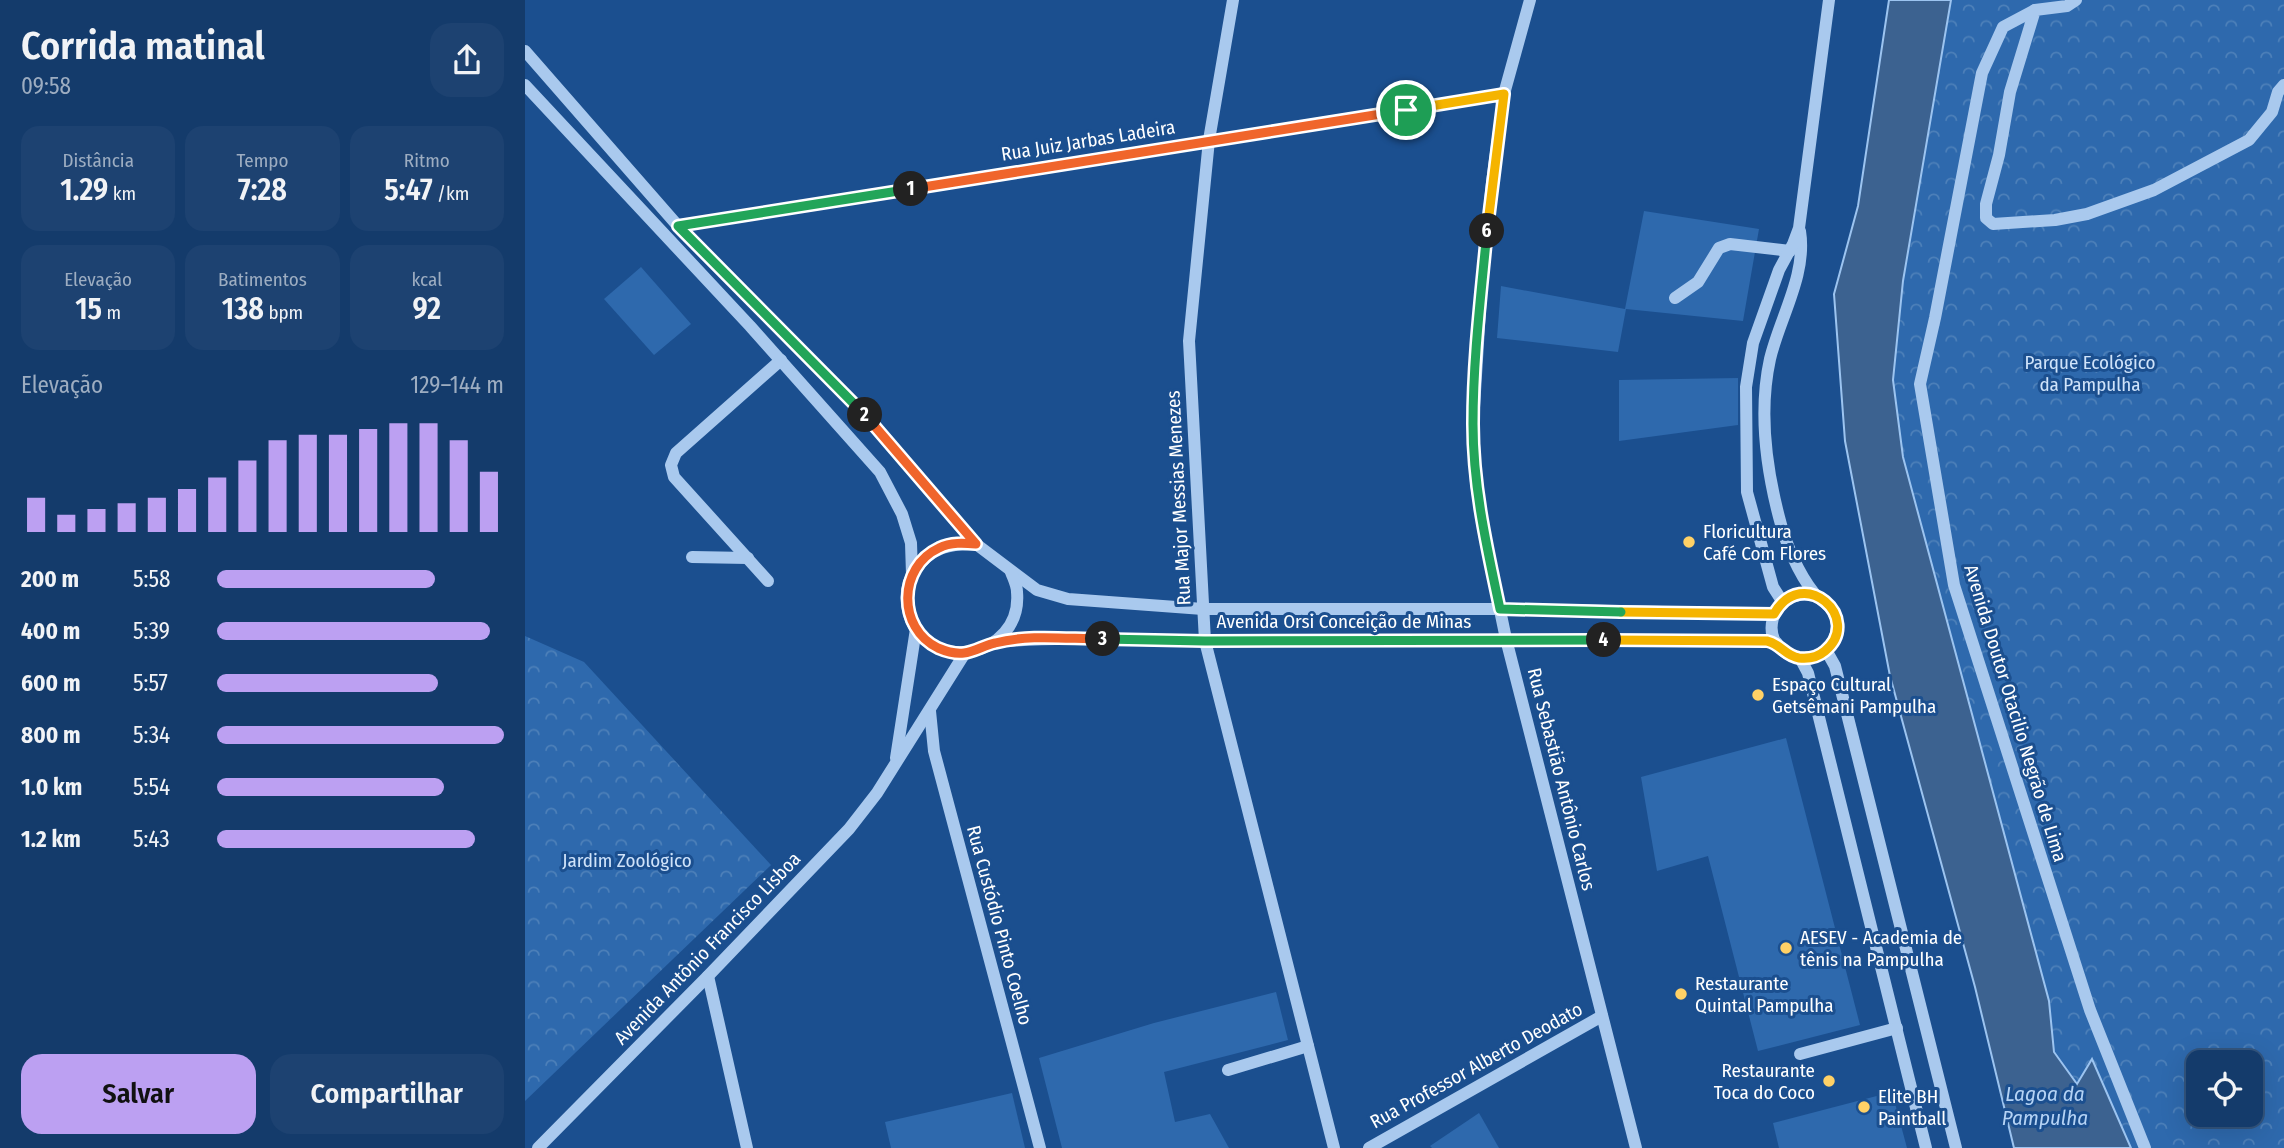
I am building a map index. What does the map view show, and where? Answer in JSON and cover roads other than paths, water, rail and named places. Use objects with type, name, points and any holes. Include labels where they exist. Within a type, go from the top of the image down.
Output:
[{"type":"street","name":"Rua Major Messias Menezes","points":[[1233,0],[1209,140],[1189,341],[1205,641],[1334,1148]]},
{"type":"street","name":"Rua Sebastião Antônio Carlos","points":[[1530,0],[1504,94],[1492,182],[1481,294],[1473,424],[1476,483],[1506,639],[1636,1148]]},
{"type":"street","points":[[1782,601],[1773,587],[1747,492],[1746,387],[1753,343],[1779,270],[1799,228],[1829,0]]},
{"type":"street","name":"Avenida Doutor Otacilio Negrão de Lima","points":[[2076,0],[2067,6],[2035,10],[2003,27],[1982,73],[1920,384],[1954,585],[2089,1010],[2144,1148]]},
{"type":"street","points":[[2035,10],[2010,92],[1999,155],[1986,204],[1986,218],[1993,224],[2055,220],[2087,214],[2154,190],[2249,140],[2272,112],[2277,92],[2284,85]]},
{"type":"street","points":[[525,51],[678,226],[862,412],[976,544],[1011,572],[1017,590],[1017,610],[1009,628],[995,642],[965,653],[951,652],[938,648],[916,629],[907,602],[908,587],[912,574],[923,558],[939,548],[957,543],[976,544]]},
{"type":"street","points":[[525,85],[781,360],[880,472],[902,514],[911,543],[912,574]]},
{"type":"street","name":"Rua Juiz Jarbas Ladeira","points":[[678,226],[1504,94]]},
{"type":"street","points":[[1799,228],[1803,248],[1800,266],[1770,359],[1764,402],[1767,445],[1779,517],[1792,556],[1815,595],[1830,605],[1837,620],[1835,637],[1826,650],[1818,656],[1800,658],[1783,650],[1777,643],[1773,634],[1774,614],[1782,601],[1795,594],[1815,595]]},
{"type":"street","points":[[1675,298],[1698,282],[1719,247],[1730,244],[1790,251]]},
{"type":"street","points":[[768,580],[674,477],[671,465],[676,453],[781,360]]},
{"type":"street","points":[[692,557],[748,558]]},
{"type":"street","name":"Avenida Orsi Conceição de Minas","points":[[1011,572],[1037,590],[1068,599],[1203,609],[1500,609],[1774,614]]},
{"type":"street","name":"Avenida Antônio Francisco Lisboa","points":[[894,766],[916,629]]},
{"type":"street","name":"Avenida Orsi Conceição de Minas","points":[[995,642],[1069,637],[1205,641],[1506,639],[1777,643]]},
{"type":"street","points":[[1826,650],[1835,666],[1956,1148]]},
{"type":"street","name":"Avenida Antônio Francisco Lisboa","points":[[538,1148],[849,829],[894,766],[965,653]]},
{"type":"street","points":[[1800,658],[1808,673],[1926,1148]]},
{"type":"street","name":"Rua Custódio Pinto Coelho","points":[[929,711],[935,751],[1040,1148]]},
{"type":"street","points":[[708,976],[747,1148]]},
{"type":"street","name":"Rua Professor Alberto Deodato","points":[[1369,1148],[1602,1016]]},
{"type":"street","points":[[1800,1054],[1896,1028]]},
{"type":"street","points":[[1228,1070],[1308,1046]]},
{"type":"water","name":"Lagoa da Pampulha","points":[[1889,0],[1951,0],[1903,281],[1893,380],[1903,457],[2049,1001],[2054,1052],[2077,1084],[2092,1059],[2131,1148],[2014,1148],[1975,987],[1890,676],[1845,441],[1834,294],[1858,206]]},
{"type":"place","name":"Floricultura Café Com Flores","points":[[1689,542]]},
{"type":"place","name":"Espaço Cultural Getsêmani Pampulha","points":[[1758,695]]},
{"type":"place","name":"AESEV - Academia de tênis na Pampulha","points":[[1786,948]]},
{"type":"place","name":"Restaurante Quintal Pampulha","points":[[1681,994]]},
{"type":"place","name":"Restaurante Toca do Coco","points":[[1829,1081]]},
{"type":"place","name":"Elite BH Paintball","points":[[1864,1107]]},
{"type":"park label","name":"Parque Ecológico da Pampulha","points":[[2090,373]]},
{"type":"park label","name":"Jardim Zoológico","points":[[627,860]]}]
